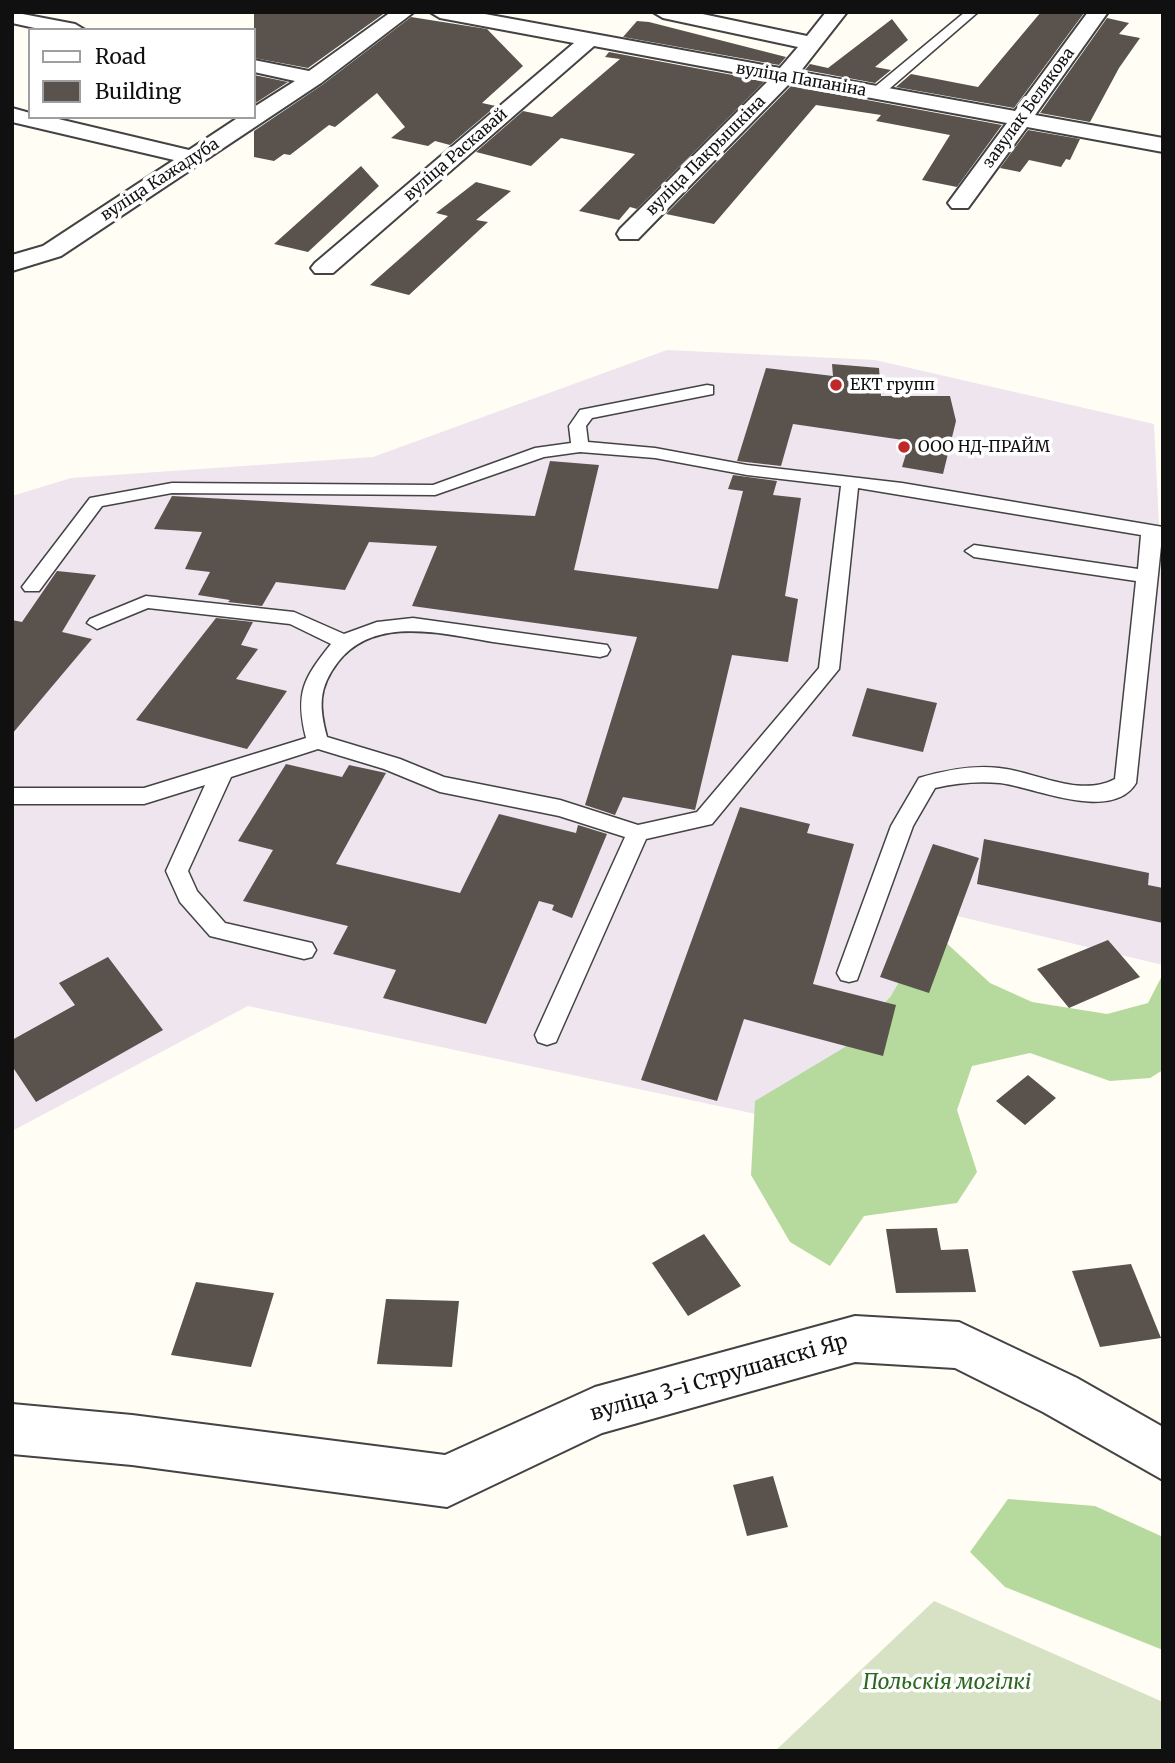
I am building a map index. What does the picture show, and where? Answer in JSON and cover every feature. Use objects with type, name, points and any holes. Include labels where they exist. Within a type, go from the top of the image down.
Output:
[{"type":"street","name":"вуліца Кажадуба","points":[[256,117],[404,12]]},
{"type":"street","name":"вуліца Папаніна","points":[[440,12],[1163,145]]},
{"type":"street","points":[[663,12],[810,43]]},
{"type":"street","name":"вуліца Пакрышкіна","points":[[629,234],[785,76],[837,12]]},
{"type":"street","name":"завулак Белякова","points":[[960,204],[1098,12]]},
{"type":"street","points":[[12,17],[65,28]]},
{"type":"street","name":"вуліца Раскавай","points":[[324,268],[588,41]]},
{"type":"street","points":[[256,66],[313,78]]},
{"type":"street","points":[[29,119],[195,158]]},
{"type":"street","name":"вуліца Кажадуба","points":[[12,263],[52,251],[253,119]]},
{"type":"street","name":"вуліца 3-і Струшанскі Яр","points":[[12,1429],[132,1440],[447,1480],[595,1411],[855,1339],[959,1345],[1059,1395],[1163,1455]]},
{"type":"lane","points":[[876,93],[972,12]]},
{"type":"lane","points":[[580,447],[577,426],[586,414],[707,390]]},
{"type":"lane","points":[[32,587],[96,502],[172,488],[435,490],[541,452],[580,447],[655,453],[747,470],[850,482],[1157,532],[1145,576],[1125,783],[1110,794],[1084,796],[1013,777],[957,774],[927,783],[902,827],[849,973]]},
{"type":"lane","points":[[12,796],[144,796],[318,742],[392,764],[440,784],[560,808],[638,833],[704,818],[829,668],[850,482]]},
{"type":"lane","points":[[974,551],[1145,576]]},
{"type":"lane","points":[[97,624],[146,601],[294,618],[343,642]]},
{"type":"lane","points":[[318,742],[309,708],[318,674],[343,642],[377,628],[413,624],[600,650]]},
{"type":"lane","points":[[222,772],[177,871],[188,896],[218,930],[304,950]]},
{"type":"lane","points":[[547,1035],[638,833]]},
{"type":"shaded area","points":[[667,350],[875,360],[1154,424],[1160,546],[1163,547],[1163,965],[957,916],[883,1141],[248,1006],[12,1131],[12,496],[71,478],[373,457]]},
{"type":"green space","points":[[942,939],[990,983],[1032,1002],[1107,1014],[1148,1003],[1163,974],[1163,1070],[1150,1078],[1110,1081],[1030,1053],[972,1066],[957,1110],[977,1172],[957,1203],[864,1216],[830,1266],[790,1242],[751,1175],[755,1101],[845,1047],[891,996],[916,952]]},
{"type":"green space","points":[[1008,1499],[1095,1506],[1163,1537],[1163,1650],[1005,1587],[970,1552]]},
{"type":"green space","name":"Польскія могілкі","points":[[934,1601],[1163,1702],[1163,1751],[775,1751]]},
{"type":"building","points":[[254,12],[386,12],[308,68],[256,58]]},
{"type":"building","points":[[1041,12],[1084,13],[1014,108],[896,87],[911,74],[978,87]]},
{"type":"building","points":[[411,17],[487,29],[523,66],[482,103],[496,106],[450,145],[435,141],[428,146],[391,138],[405,127],[377,93],[335,127],[329,125],[290,155],[284,154],[274,161],[254,157],[254,131],[322,85]]},
{"type":"building","points":[[1107,18],[1129,23],[1119,34],[1140,38],[1119,68],[1090,122],[1040,113]]},
{"type":"building","points":[[892,19],[908,40],[875,67],[891,70],[875,83],[805,70],[810,64],[828,68]]},
{"type":"building","points":[[637,21],[786,57],[779,65],[623,37]]},
{"type":"building","points":[[609,52],[765,81],[637,209],[630,207],[619,220],[579,211],[635,154],[561,138],[531,166],[476,152],[523,111],[552,117],[620,59],[605,57]]},
{"type":"building","points":[[256,75],[288,82],[256,103]]},
{"type":"building","points":[[791,86],[1002,125],[957,187],[922,180],[950,135],[876,121],[881,115],[816,105],[714,224],[666,214]]},
{"type":"building","points":[[1028,130],[1080,139],[1070,160],[1066,159],[1061,167],[1029,160],[1020,172],[1000,168]]},
{"type":"building","points":[[361,166],[379,186],[308,252],[274,244]]},
{"type":"building","points":[[476,182],[511,191],[476,220],[488,222],[409,295],[370,285],[448,216],[436,213]]},
{"type":"building","points":[[832,364],[879,368],[881,396],[950,396],[956,421],[943,474],[902,467],[910,441],[793,424],[781,466],[737,461],[766,368],[833,376]]},
{"type":"building","points":[[550,461],[599,465],[574,570],[718,589],[743,491],[728,489],[733,475],[777,481],[773,495],[801,498],[785,596],[798,599],[788,662],[732,655],[695,810],[623,797],[615,815],[585,805],[637,637],[412,606],[437,546],[369,542],[345,590],[276,582],[262,606],[228,602],[230,600],[198,595],[210,572],[185,569],[202,532],[154,529],[172,496],[535,516]]},
{"type":"building","points":[[57,571],[96,575],[62,632],[92,639],[12,734],[12,620],[22,622]]},
{"type":"building","points":[[216,618],[253,622],[241,645],[258,649],[236,679],[287,691],[247,749],[136,720]]},
{"type":"building","points":[[867,688],[937,703],[923,752],[852,736]]},
{"type":"building","points":[[286,764],[342,777],[349,765],[386,773],[336,864],[460,893],[499,814],[576,833],[578,825],[607,834],[572,918],[552,910],[554,905],[539,901],[486,1024],[383,998],[396,970],[333,954],[348,926],[243,901],[273,850],[238,841]]},
{"type":"building","points":[[740,807],[810,824],[807,833],[854,844],[813,984],[896,1005],[883,1056],[744,1019],[717,1101],[641,1080]]},
{"type":"building","points":[[984,839],[1149,873],[1148,885],[1163,888],[1163,923],[977,884]]},
{"type":"building","points":[[933,844],[979,858],[929,993],[880,977]]},
{"type":"building","points":[[1108,940],[1140,977],[1069,1008],[1037,969]]},
{"type":"building","points":[[108,957],[163,1030],[36,1102],[12,1066],[12,1040],[75,1005],[59,983]]},
{"type":"building","points":[[1028,1075],[1056,1098],[1025,1125],[996,1101]]},
{"type":"building","points":[[937,1228],[941,1250],[968,1249],[976,1292],[896,1293],[886,1229]]},
{"type":"building","points":[[704,1234],[741,1286],[688,1316],[652,1263]]},
{"type":"building","points":[[1131,1264],[1161,1338],[1100,1347],[1072,1271]]},
{"type":"building","points":[[196,1282],[274,1293],[251,1367],[171,1355]]},
{"type":"building","points":[[386,1299],[459,1301],[452,1367],[377,1364]]},
{"type":"building","points":[[773,1476],[788,1527],[747,1536],[733,1485]]},
{"type":"place","name":"ЕКТ групп","points":[[836,385]]},
{"type":"place","name":"ООО НД-ПРАЙМ","points":[[904,447]]}]
